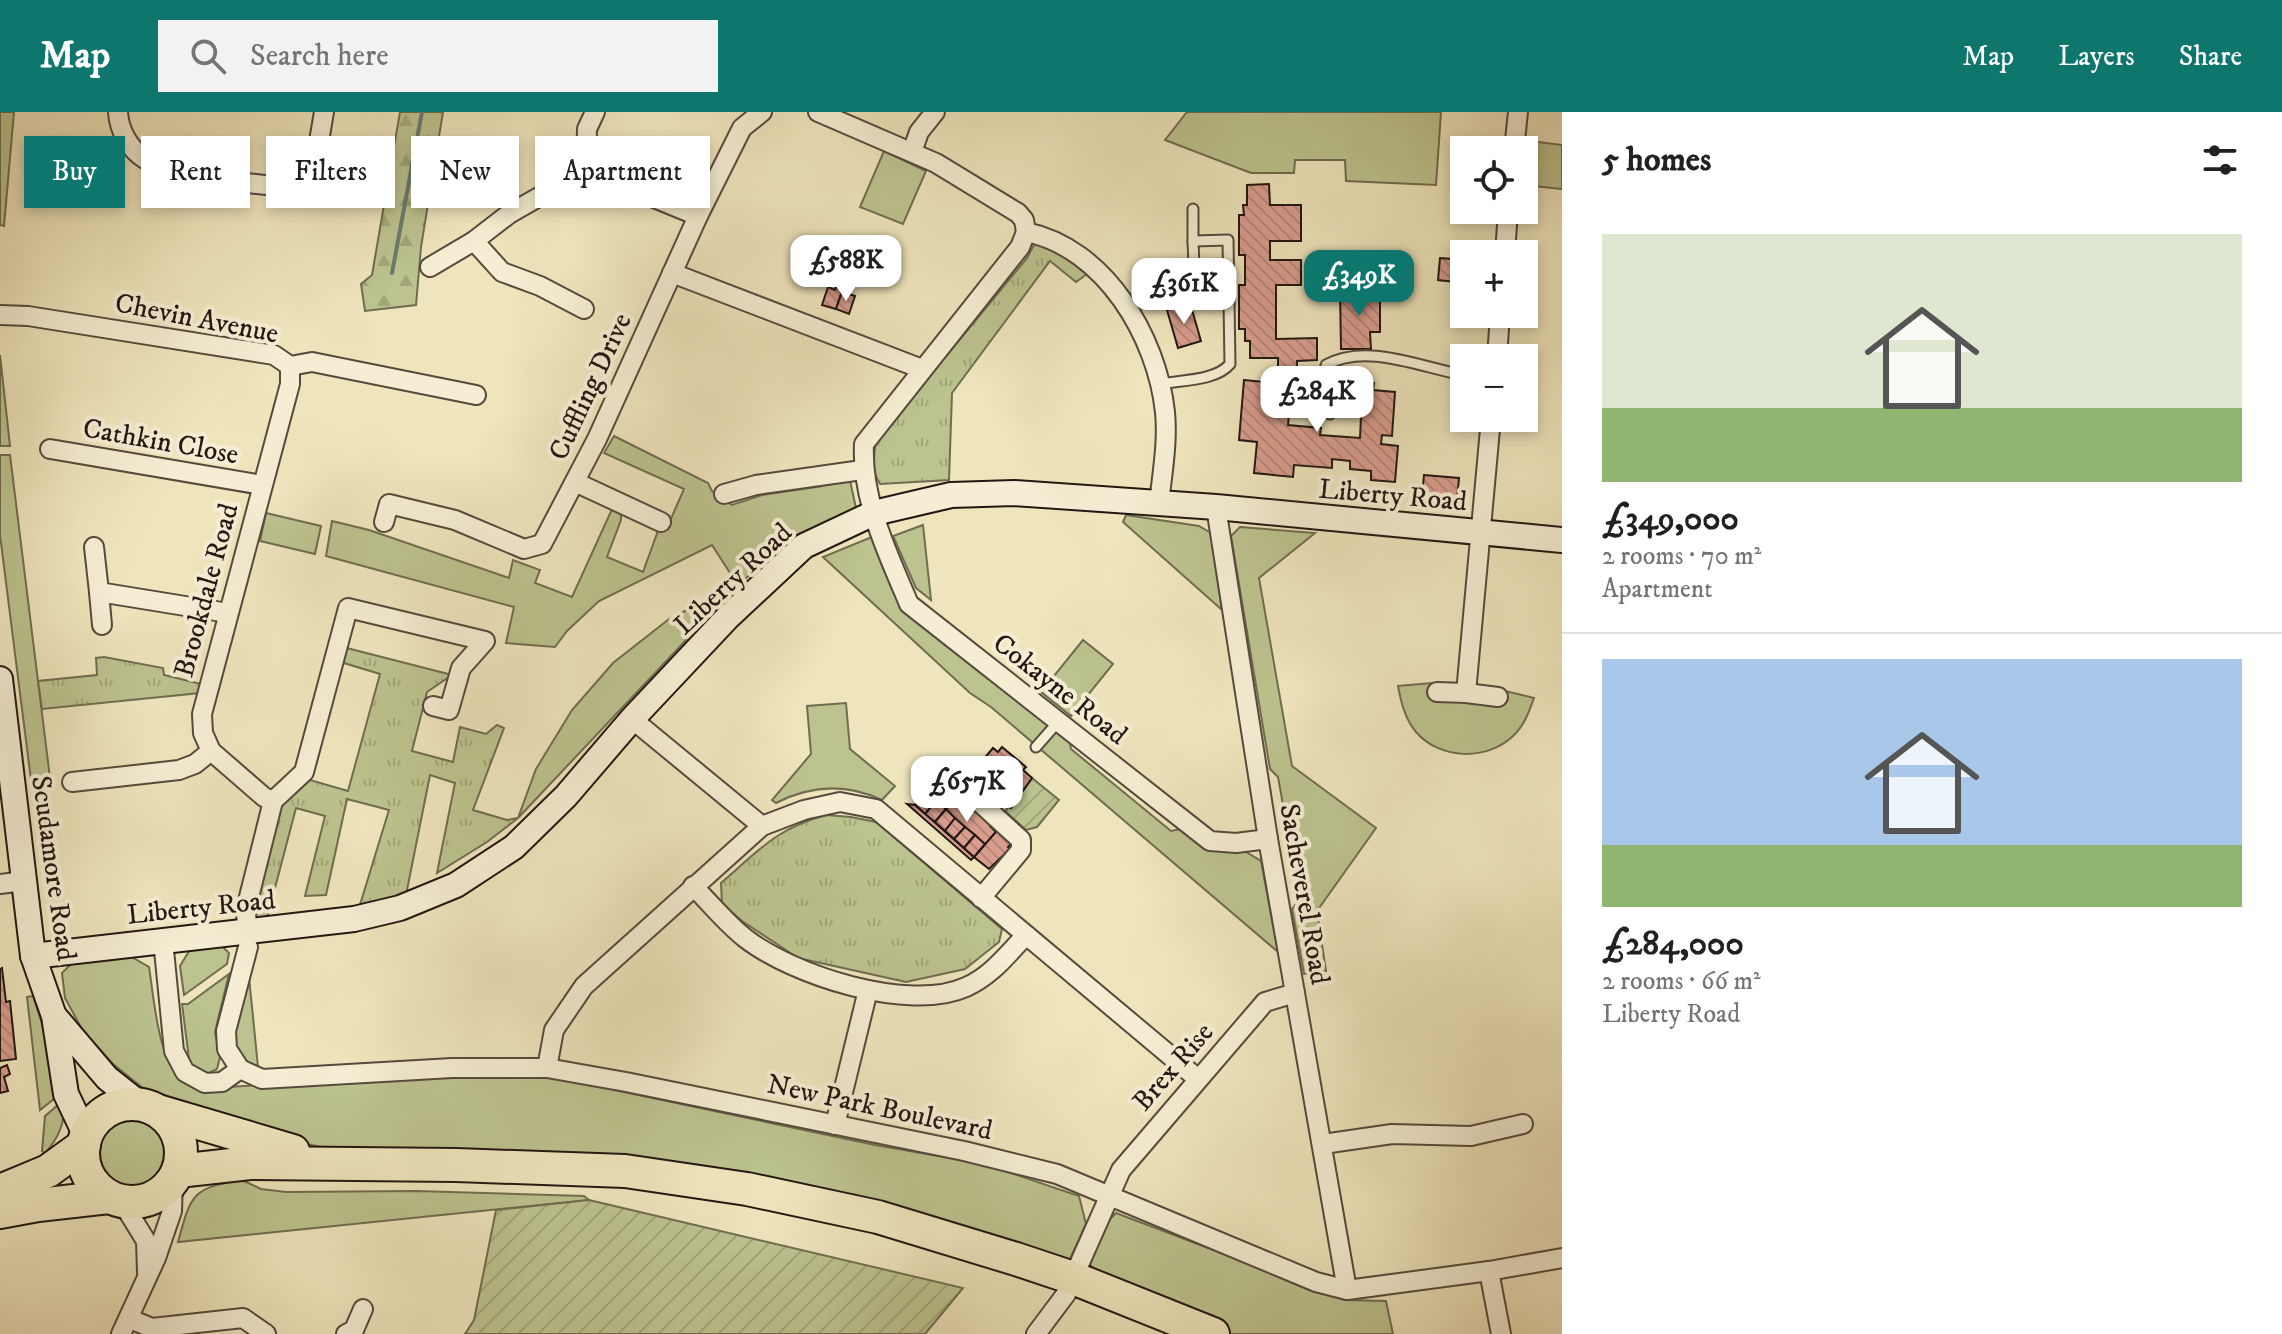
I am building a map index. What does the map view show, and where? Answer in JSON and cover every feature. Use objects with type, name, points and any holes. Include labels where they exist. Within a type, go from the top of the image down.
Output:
[{"type":"highway","points":[[115,1199],[96,1188],[88,1175],[83,1160],[85,1140],[92,1124],[114,1107],[127,1104],[266,1145],[343,1163]]},
{"type":"highway","points":[[0,1212],[38,1205],[115,1199],[136,1203],[163,1192],[175,1176],[181,1144],[169,1120],[149,1108]]},
{"type":"highway","points":[[0,1191],[48,1171],[85,1140]]},
{"type":"highway","points":[[175,1176],[250,1163],[343,1163],[625,1171],[747,1189],[878,1217],[1073,1278],[1213,1334]]},
{"type":"street","points":[[118,112],[125,138],[146,160],[175,169],[269,186],[286,183],[302,174],[313,161],[324,112]]},
{"type":"street","points":[[587,136],[595,112]]},
{"type":"street","name":"Cuffling Drive","points":[[386,513],[455,520],[524,549],[542,544],[575,482],[742,128],[762,112]]},
{"type":"street","points":[[724,494],[756,485],[862,470],[864,444],[1020,247],[1026,232],[1024,220],[1018,213],[968,181],[912,152],[818,112]]},
{"type":"street","points":[[912,152],[919,132],[935,112]]},
{"type":"street","points":[[1515,136],[1518,112]]},
{"type":"street","points":[[430,267],[535,199]]},
{"type":"street","points":[[679,208],[698,216]]},
{"type":"street","points":[[1026,232],[1057,241],[1081,258],[1113,288],[1141,331],[1160,384],[1165,438],[1159,504]]},
{"type":"street","points":[[474,241],[502,272],[540,286],[584,309]]},
{"type":"street","points":[[672,273],[922,369]]},
{"type":"street","name":"Chevin Avenue","points":[[0,315],[28,316],[274,355],[290,366],[312,362],[476,395]]},
{"type":"street","name":"Brookdale Road","points":[[211,751],[203,733],[202,714],[290,384],[290,366]]},
{"type":"street","points":[[1466,693],[1490,432]]},
{"type":"street","name":"Cathkin Close","points":[[50,449],[262,485]]},
{"type":"street","name":"Cokayne Road","points":[[862,470],[874,513],[909,604],[1210,841],[1236,843],[1268,839]]},
{"type":"street","points":[[575,482],[661,522]]},
{"type":"street","name":"Liberty Road","points":[[33,956],[163,940],[248,939],[400,908],[456,885],[514,847],[532,831],[728,617],[804,546],[874,513],[914,502],[983,493],[1014,493],[1216,507],[1562,540]]},
{"type":"street","name":"Sacheverel Road","points":[[1216,507],[1268,839],[1347,1290]]},
{"type":"street","points":[[94,547],[102,625]]},
{"type":"street","points":[[99,592],[228,613]]},
{"type":"street","points":[[163,940],[174,1051],[185,1072],[205,1083],[222,1082],[240,1069],[227,1049],[226,1031],[248,939],[246,909],[273,801],[304,772],[348,608],[485,641],[461,668],[449,710],[433,706]]},
{"type":"street","name":"Scudamore Road","points":[[0,679],[12,883],[54,1016],[66,1094],[85,1140]]},
{"type":"street","points":[[1437,692],[1498,697]]},
{"type":"street","points":[[632,719],[762,826]]},
{"type":"street","points":[[72,782],[179,770],[195,764],[211,751],[264,797],[273,801]]},
{"type":"street","points":[[941,767],[1021,840],[1021,850],[981,898]]},
{"type":"street","points":[[547,1068],[554,1030],[584,986],[693,886],[762,826],[804,810],[840,802],[876,809],[1198,1079]]},
{"type":"street","points":[[693,886],[744,937],[781,962],[868,990],[923,997],[964,988],[993,971],[1026,935]]},
{"type":"street","points":[[835,1125],[868,990]]},
{"type":"street","name":"Brex Rise","points":[[1036,1334],[1053,1314],[1073,1278],[1121,1170],[1265,1002],[1295,993]]},
{"type":"street","name":"Scudamore Road","points":[[54,1016],[107,1078],[149,1108]]},
{"type":"street","name":"New Park Boulevard","points":[[240,1069],[262,1079],[452,1068],[547,1068],[835,1125],[964,1151],[1057,1174],[1316,1282],[1347,1290],[1562,1258]]},
{"type":"street","points":[[1323,1144],[1392,1134],[1471,1136],[1523,1124]]},
{"type":"street","points":[[175,1176],[172,1211],[156,1258],[126,1326],[224,1326],[243,1318],[266,1334]]},
{"type":"street","points":[[115,1199],[146,1241],[147,1275]]},
{"type":"street","points":[[1489,1271],[1501,1334]]},
{"type":"street","points":[[346,1334],[354,1330],[363,1309]]},
{"type":"lane","points":[[1193,209],[1194,266]]},
{"type":"lane","points":[[1160,384],[1212,374],[1225,370],[1230,364],[1228,240],[1193,241]]},
{"type":"lane","points":[[1330,414],[1326,365],[1338,359],[1399,359],[1450,372]]},
{"type":"lane","points":[[1036,747],[1058,722]]},
{"type":"green space","points":[[0,112],[14,112],[4,226],[0,225]]},
{"type":"green space","points":[[400,112],[443,112],[439,136],[411,136],[411,208],[427,208],[416,305],[365,311],[361,284],[372,275],[384,208],[395,208],[395,141]]},
{"type":"green space","points":[[1187,112],[1441,112],[1436,185],[1346,181],[1345,160],[1295,160],[1294,173],[1251,173],[1165,140]]},
{"type":"green space","points":[[1538,142],[1562,145],[1562,189],[1538,186]]},
{"type":"green space","points":[[884,151],[926,171],[903,224],[860,207]]},
{"type":"green space","points":[[1035,243],[1057,248],[1087,274],[1076,282],[1050,261],[952,393],[949,480],[880,484],[874,469],[876,441],[1027,258]]},
{"type":"green space","points":[[0,355],[10,446],[0,446]]},
{"type":"green space","points":[[614,436],[708,483],[712,491],[732,505],[762,495],[822,486],[823,479],[849,476],[856,508],[760,566],[738,585],[518,818],[536,769],[572,710],[613,663],[669,619],[715,596],[730,573],[712,545],[599,601],[555,647],[506,643],[514,607],[326,556],[332,521],[369,530],[509,578],[513,560],[540,570],[535,583],[572,597],[613,507],[621,513],[621,520],[607,557],[643,572],[659,528],[666,530],[684,489],[604,453]]},
{"type":"green space","points":[[0,455],[10,455],[50,778],[31,780],[0,535]]},
{"type":"green space","points":[[266,513],[321,526],[315,554],[260,541]]},
{"type":"green space","points":[[1126,515],[1199,526],[1211,533],[1222,610],[1123,522]]},
{"type":"green space","points":[[923,525],[931,600],[916,588],[893,536]]},
{"type":"green space","points":[[1240,527],[1315,533],[1259,578],[1292,766],[1376,828],[1317,911],[1326,971],[1304,974],[1292,909],[1300,899],[1278,777],[1270,769],[1231,536]]},
{"type":"green space","points":[[874,536],[901,604],[1070,743],[1071,749],[1171,831],[1181,829],[1219,850],[1246,852],[1261,861],[1278,952],[991,707],[970,693],[823,557]]},
{"type":"green space","points":[[1083,640],[1113,664],[1071,716],[1041,692]]},
{"type":"green space","points":[[339,646],[452,675],[427,692],[412,751],[453,762],[460,727],[486,734],[497,725],[504,728],[473,810],[507,820],[518,818],[487,842],[437,873],[455,783],[430,775],[406,895],[359,908],[389,810],[347,799],[326,895],[305,896],[325,816],[296,808],[265,926],[247,931],[273,801],[300,777],[348,791],[380,674],[334,660]]},
{"type":"green space","points":[[96,658],[163,668],[164,675],[201,684],[200,693],[42,709],[38,681],[97,675]]},
{"type":"green space","points":[[1432,683],[1438,692],[1501,690],[1534,698],[1520,728],[1502,744],[1477,753],[1450,752],[1426,741],[1416,732],[1402,704],[1398,686]]},
{"type":"green space","points":[[846,703],[850,749],[895,786],[882,800],[855,791],[829,788],[802,793],[776,803],[772,800],[811,754],[807,706]]},
{"type":"green space","points":[[1032,778],[1059,800],[1037,827],[1026,830],[1005,811],[1022,795],[1020,793]]},
{"type":"green space","points":[[826,815],[876,822],[1002,929],[999,942],[965,969],[906,982],[798,958],[722,904],[721,883],[758,851],[794,827]]},
{"type":"green space","points":[[222,946],[229,953],[227,964],[184,995],[180,966],[191,948]]},
{"type":"green space","points":[[128,955],[149,967],[164,1048],[177,1075],[190,1084],[212,1088],[377,1078],[548,1076],[875,1145],[984,1164],[1079,1196],[1086,1224],[1070,1259],[1053,1260],[900,1215],[352,1153],[281,1139],[149,1093],[113,1064],[83,1031],[65,998],[62,973],[71,964]]},
{"type":"green space","points":[[229,974],[215,1032],[220,1057],[217,1069],[205,1075],[190,1067],[182,1004],[188,1004]]},
{"type":"green space","points":[[249,977],[258,1067],[247,1063],[234,1050],[235,1022]]},
{"type":"green space","points":[[33,996],[64,1091],[40,1110],[27,997]]},
{"type":"green space","points":[[65,1099],[61,1128],[45,1153],[42,1151],[45,1116]]},
{"type":"green space","points":[[124,1115],[140,1115],[154,1121],[165,1132],[171,1154],[165,1176],[154,1187],[140,1193],[124,1193],[110,1187],[99,1176],[93,1162],[93,1146],[99,1132],[110,1121]]},
{"type":"green space","points":[[242,1180],[261,1189],[286,1192],[416,1191],[584,1196],[589,1200],[178,1242],[186,1214],[196,1196],[212,1186]]},
{"type":"green space","points":[[589,1200],[963,1288],[925,1334],[465,1334],[474,1320],[496,1210]]},
{"type":"green space","points":[[1116,1213],[1345,1300],[1386,1301],[1393,1334],[1218,1334],[1109,1282],[1090,1265],[1106,1223]]},
{"type":"building","points":[[1269,184],[1270,205],[1301,205],[1301,241],[1270,241],[1270,260],[1301,260],[1301,285],[1276,285],[1276,339],[1317,338],[1317,360],[1297,361],[1297,367],[1278,368],[1278,358],[1250,358],[1250,341],[1245,341],[1245,329],[1239,329],[1239,285],[1245,285],[1245,255],[1239,255],[1239,215],[1244,215],[1243,205],[1247,205],[1247,185]]},
{"type":"building","points":[[1440,258],[1450,259],[1450,281],[1438,280]]},
{"type":"building","points":[[838,279],[845,282],[836,309],[822,305],[828,287],[835,290]]},
{"type":"building","points":[[1380,289],[1380,332],[1370,332],[1371,349],[1341,349],[1340,290]]},
{"type":"building","points":[[842,292],[855,296],[849,314],[836,309]]},
{"type":"building","points":[[1190,303],[1201,341],[1178,348],[1167,310]]},
{"type":"building","points":[[1244,380],[1274,383],[1290,404],[1288,425],[1321,428],[1320,435],[1360,438],[1361,416],[1355,415],[1358,382],[1374,383],[1373,390],[1395,392],[1392,436],[1382,435],[1381,444],[1398,446],[1395,482],[1371,480],[1371,471],[1350,469],[1350,461],[1332,459],[1332,468],[1294,465],[1293,477],[1254,473],[1257,442],[1239,440]]},
{"type":"building","points":[[1424,475],[1459,478],[1457,499],[1422,496]]},
{"type":"building","points":[[1002,747],[1026,767],[1023,770],[1032,778],[1011,808],[981,785],[983,782],[979,778],[984,772],[977,767],[993,748],[998,752]]},
{"type":"building","points":[[940,776],[995,821],[990,826],[996,832],[974,857],[915,805]]},
{"type":"building","points":[[940,776],[961,791],[935,822],[915,805]]},
{"type":"building","points":[[961,791],[995,821],[990,826],[996,832],[974,857],[935,822]]},
{"type":"building","points":[[926,792],[936,801],[925,814],[915,805]]},
{"type":"building","points":[[936,801],[946,809],[935,822],[925,814]]},
{"type":"building","points":[[907,804],[915,805],[974,857],[971,860]]},
{"type":"building","points":[[946,809],[955,818],[945,831],[935,822]]},
{"type":"building","points":[[955,818],[965,827],[954,839],[945,831]]},
{"type":"building","points":[[1001,826],[1013,842],[1008,847],[1010,849],[989,869],[974,857]]},
{"type":"building","points":[[965,827],[975,835],[964,848],[954,839]]},
{"type":"building","points":[[975,835],[985,844],[974,857],[964,848]]},
{"type":"building","points":[[0,969],[6,1002],[10,1001],[16,1059],[0,1061]]},
{"type":"building","points":[[7,1065],[10,1074],[4,1077],[8,1091],[0,1093],[0,1068]]},
{"type":"waterway","points":[[392,273],[422,112]]}]
